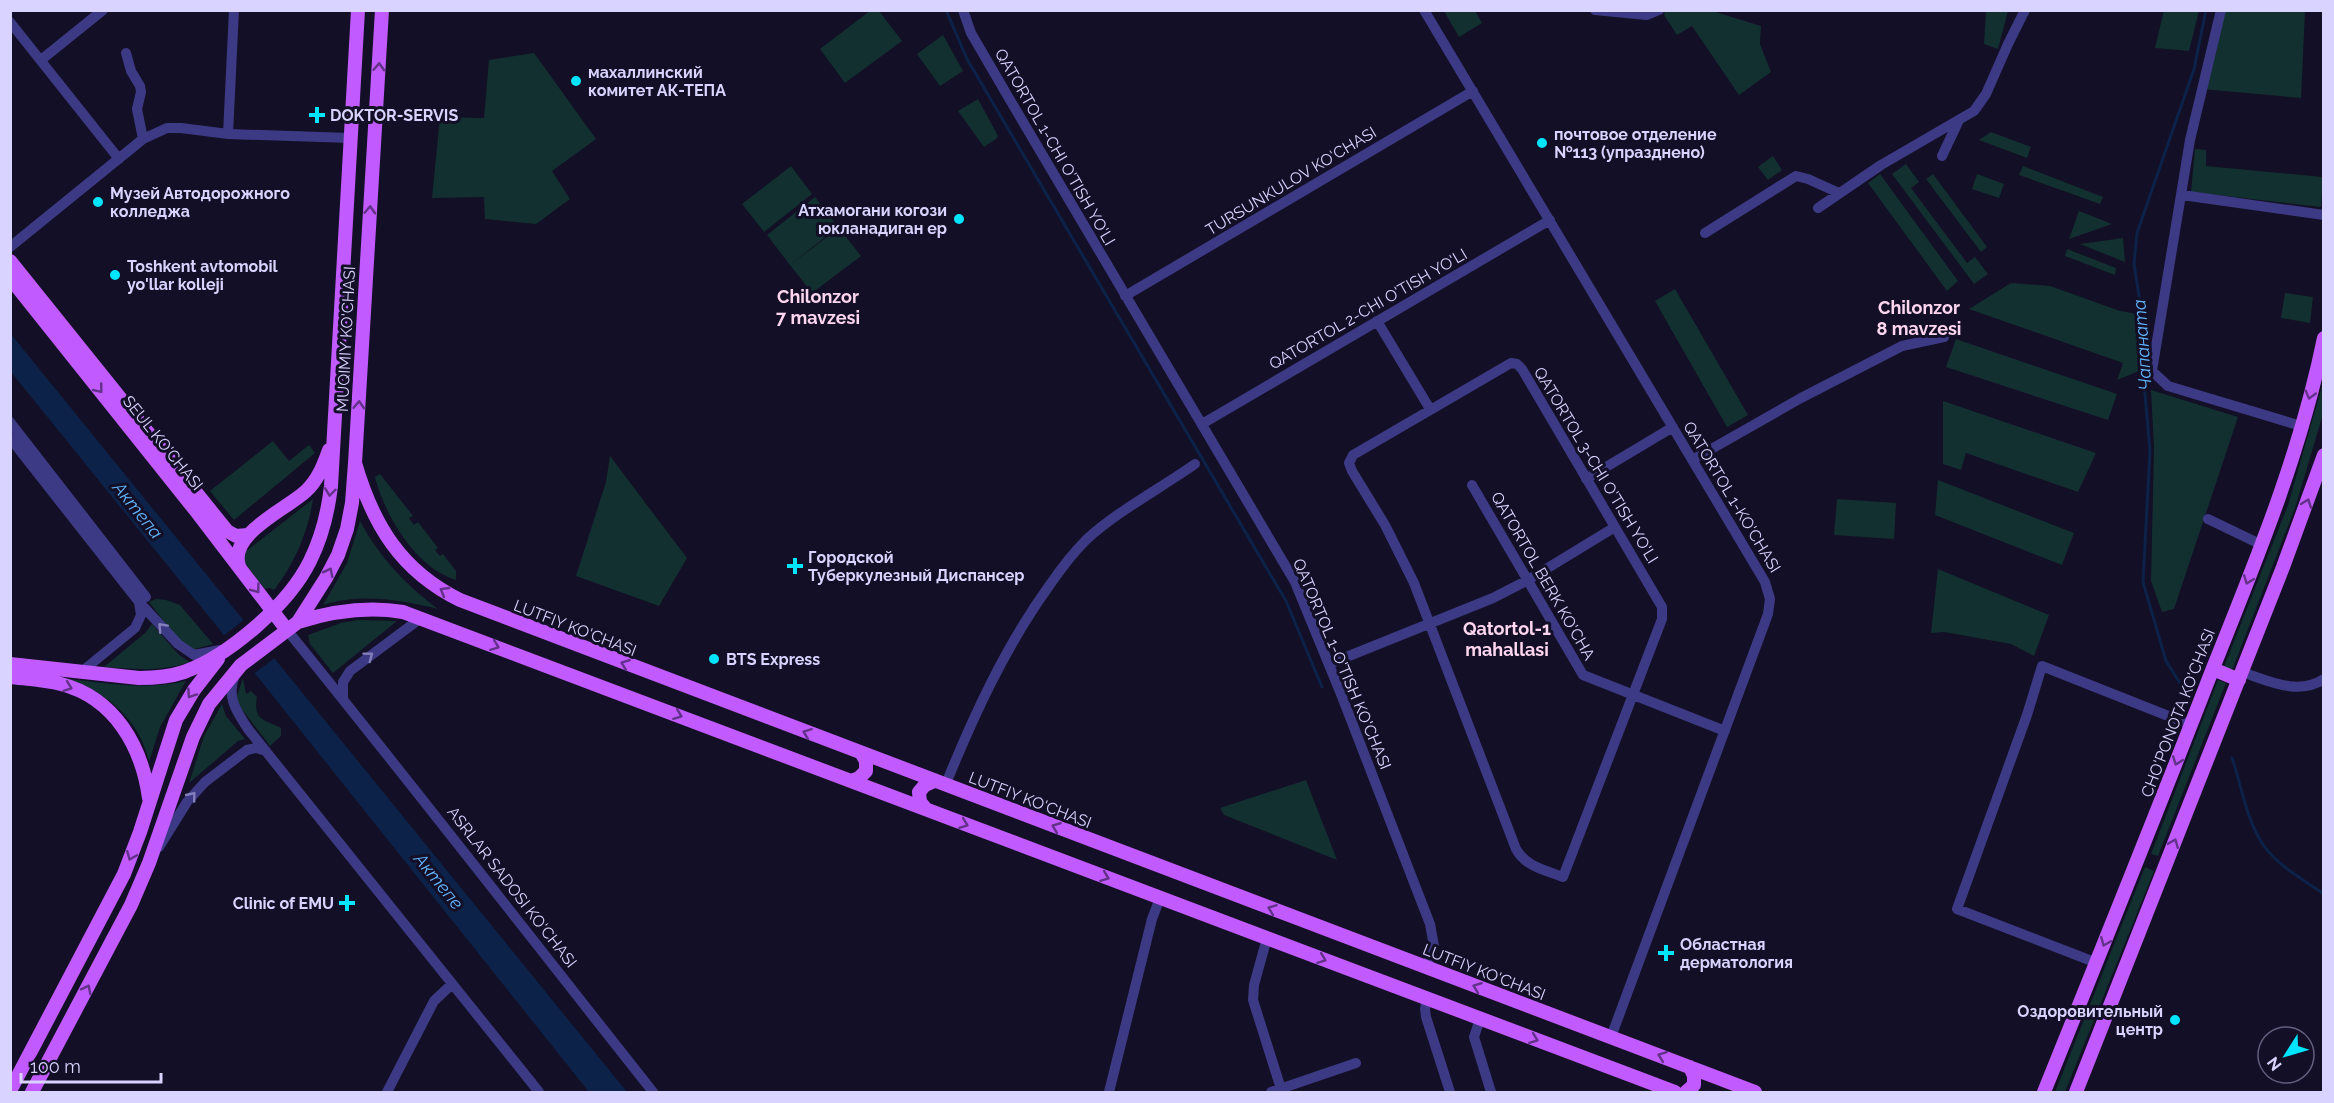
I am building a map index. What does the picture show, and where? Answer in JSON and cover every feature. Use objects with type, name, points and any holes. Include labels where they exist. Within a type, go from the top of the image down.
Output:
[{"type":"main road","name":"MUQIMIY KO'CHASI","points":[[227,648],[273,611],[292,590],[304,572],[320,537],[329,499],[358,10]]},
{"type":"main road","name":"MUQIMIY KO'CHASI","points":[[32,1092],[131,905],[150,863],[196,730],[209,704],[241,665],[292,626],[322,585],[342,542],[352,503],[382,10]]},
{"type":"main road","points":[[352,120],[356,114],[364,112],[371,116],[375,123]]},
{"type":"main road","points":[[10,261],[227,531],[236,536],[248,535]]},
{"type":"main road","name":"SEUL KO'CHASI","points":[[10,278],[273,611],[292,626]]},
{"type":"main road","name":"CHO'PONOTA KO'CHASI","points":[[2044,1092],[2262,545],[2301,426],[2324,338]]},
{"type":"main road","points":[[239,567],[237,552],[248,535],[311,485],[323,465],[334,434]]},
{"type":"main road","points":[[2076,1092],[2241,676],[2324,455]]},
{"type":"main road","name":"LUTFIY KO'CHASI","points":[[355,463],[363,489],[381,528],[408,564],[442,591],[504,619],[1755,1092]]},
{"type":"main road","points":[[292,626],[319,615],[363,609],[387,609],[421,618],[1675,1092]]},
{"type":"main road","points":[[10,664],[139,678],[165,677],[196,667],[227,648]]},
{"type":"main road","points":[[10,1091],[114,894],[131,856],[182,709],[207,672],[227,648]]},
{"type":"main road","points":[[2213,669],[2241,676]]},
{"type":"main road","points":[[10,677],[62,684],[85,693],[102,704],[118,720],[131,739],[145,776],[149,801]]},
{"type":"main road","points":[[851,781],[859,778],[866,771],[866,761],[862,754]]},
{"type":"main road","points":[[926,809],[920,802],[919,792],[925,785],[940,783]]},
{"type":"main road","points":[[2140,855],[2165,864]]},
{"type":"main road","points":[[42,1031],[60,1041]]},
{"type":"main road","points":[[1686,1092],[1694,1085],[1690,1067]]},
{"type":"street","points":[[41,60],[103,10]]},
{"type":"street","points":[[228,134],[234,10]]},
{"type":"street","name":"QATORTOL 1-CHI O'TISH YO'LI","points":[[963,10],[975,39],[1125,296]]},
{"type":"street","name":"QATORTOL 1-KO'CHASI","points":[[1424,10],[1765,582],[1770,599],[1768,614],[1611,1037]]},
{"type":"street","points":[[1594,10],[1646,15],[1659,10]]},
{"type":"street","points":[[1818,208],[1881,165],[1974,111],[1981,102],[2025,10]]},
{"type":"street","points":[[2221,10],[2190,140],[2152,371],[2168,386],[2301,426]]},
{"type":"street","points":[[10,22],[118,159]]},
{"type":"street","points":[[126,53],[131,71],[140,86],[137,109],[143,139]]},
{"type":"street","name":"TURSUNKULOV KO'CHASI","points":[[1125,296],[1473,91]]},
{"type":"street","points":[[1942,156],[1959,120]]},
{"type":"street","points":[[10,247],[143,139],[167,128],[228,134],[351,138]]},
{"type":"street","points":[[1705,233],[1796,176],[1839,193]]},
{"type":"street","points":[[2182,195],[2324,215]]},
{"type":"street","name":"QATORTOL 2-CHI O'TISH YO'LI","points":[[1202,424],[1550,220]]},
{"type":"street","name":"QATORTOL 1-O'TISH KO'CHASI","points":[[1125,296],[1295,582],[1430,924],[1434,946],[1426,967]]},
{"type":"street","points":[[1377,321],[1430,409]]},
{"type":"street","points":[[1692,460],[1801,398],[1902,346],[1944,337]]},
{"type":"street","name":"QATORTOL 3-CHI O'TISH YO'LI","points":[[1515,363],[1522,369],[1587,479],[1662,607],[1662,619],[1563,877],[1524,861],[1516,849],[1430,625],[1393,539],[1349,463],[1353,455],[1501,367],[1515,363]]},
{"type":"street","points":[[10,422],[142,600],[141,615],[137,626],[80,673]]},
{"type":"street","points":[[1587,479],[1672,427]]},
{"type":"street","points":[[10,438],[178,644],[189,653],[199,655],[227,648]]},
{"type":"street","points":[[940,783],[1031,612],[1065,563],[1096,532],[1195,464]]},
{"type":"street","name":"QATORTOL BERK KO'CHA","points":[[1472,486],[1583,675],[1725,731]]},
{"type":"street","points":[[2208,519],[2262,545]]},
{"type":"street","points":[[1329,664],[1485,602],[1528,580],[1615,527]]},
{"type":"street","points":[[345,702],[342,686],[350,671],[421,618]]},
{"type":"street","name":"ASRLAR SADOSI KO‘CHASI","points":[[292,626],[345,702],[653,1092]]},
{"type":"street","points":[[241,665],[232,680],[231,696],[236,709],[251,732],[539,1092]]},
{"type":"street","points":[[2097,963],[1957,909],[2027,715],[2042,666],[2191,725]]},
{"type":"street","points":[[2241,676],[2295,688],[2313,686],[2324,679]]},
{"type":"street","points":[[150,863],[193,794],[251,744],[251,732]]},
{"type":"street","points":[[243,752],[256,748],[266,752]]},
{"type":"street","points":[[1109,1092],[1152,919],[1160,898]]},
{"type":"street","points":[[1267,938],[1254,985],[1253,1000],[1278,1091],[1356,1063]]},
{"type":"street","points":[[387,1092],[434,1000],[452,984]]},
{"type":"street","points":[[1427,999],[1426,1017],[1450,1092]]},
{"type":"street","points":[[1480,1019],[1474,1036],[1491,1092]]},
{"type":"green space","points":[[871,10],[879,11],[902,41],[845,83],[820,49]]},
{"type":"green space","points":[[2164,10],[2199,11],[2189,51],[2155,48]]},
{"type":"green space","points":[[1444,11],[1475,11],[1482,23],[1459,37]]},
{"type":"green space","points":[[1665,11],[1712,11],[1761,26],[1760,44],[1771,72],[1739,95],[1692,26],[1677,35],[1664,15]]},
{"type":"green space","points":[[1986,11],[2008,11],[1998,49],[1984,44]]},
{"type":"green space","points":[[2221,11],[2305,11],[2301,98],[2202,89]]},
{"type":"green space","points":[[943,35],[963,71],[940,86],[917,54]]},
{"type":"green space","points":[[534,53],[596,139],[552,171],[570,199],[536,224],[485,219],[484,197],[432,198],[440,117],[484,118],[489,60]]},
{"type":"green space","points":[[978,99],[998,136],[984,147],[958,111]]},
{"type":"green space","points":[[1991,132],[2031,147],[2027,158],[1979,140]]},
{"type":"green space","points":[[2195,149],[2206,150],[2206,166],[2323,177],[2321,207],[2191,192]]},
{"type":"green space","points":[[1773,156],[1782,170],[1768,180],[1758,167]]},
{"type":"green space","points":[[1906,164],[1919,182],[1911,188],[1967,263],[1975,257],[1988,274],[1974,284],[1892,174]]},
{"type":"green space","points":[[791,166],[812,194],[764,232],[742,204]]},
{"type":"green space","points":[[2023,166],[2103,197],[2100,204],[2019,175]]},
{"type":"green space","points":[[1880,174],[1958,281],[1947,291],[1868,183]]},
{"type":"green space","points":[[1933,174],[1987,247],[1981,252],[1926,179]]},
{"type":"green space","points":[[1977,174],[2004,184],[1999,198],[1972,189]]},
{"type":"green space","points":[[815,197],[838,227],[790,265],[767,235]]},
{"type":"green space","points":[[2079,211],[2112,224],[2069,239]]},
{"type":"green space","points":[[839,228],[861,256],[812,293],[790,265]]},
{"type":"green space","points":[[2123,238],[2125,262],[2080,244]]},
{"type":"green space","points":[[2067,249],[2116,268],[2115,275],[2065,256]]},
{"type":"green space","points":[[2011,283],[2050,286],[2120,311],[2150,316],[2144,369],[2117,380],[2123,363],[1969,309]]},
{"type":"green space","points":[[1675,289],[1748,415],[1727,427],[1655,301]]},
{"type":"green space","points":[[2285,293],[2313,297],[2310,323],[2281,318]]},
{"type":"green space","points":[[1956,339],[2117,394],[2108,420],[1946,367]]},
{"type":"green space","points":[[2323,383],[2323,414],[2295,508],[2231,673],[2223,669],[2288,505]]},
{"type":"green space","points":[[2151,390],[2238,417],[2174,609],[2162,612],[2151,581],[2154,448]]},
{"type":"green space","points":[[1943,401],[2096,453],[2078,492],[1966,453],[1961,470],[1943,464]]},
{"type":"green space","points":[[273,441],[289,461],[309,445],[315,453],[234,520],[210,491]]},
{"type":"green space","points":[[610,456],[687,558],[659,606],[576,576],[606,482]]},
{"type":"green space","points":[[380,474],[413,516],[409,518],[414,525],[418,522],[438,548],[435,550],[440,556],[443,554],[456,571],[456,580],[441,574],[428,564],[404,539],[394,524],[380,492],[375,477]]},
{"type":"green space","points":[[1938,480],[2074,533],[2062,565],[1935,515]]},
{"type":"green space","points":[[313,499],[308,523],[294,558],[274,590],[265,589],[244,562],[245,552]]},
{"type":"green space","points":[[1837,499],[1896,503],[1894,539],[1834,535]]},
{"type":"green space","points":[[360,521],[394,570],[438,609],[381,599],[352,599],[323,605],[347,563]]},
{"type":"green space","points":[[1938,569],[2049,615],[2034,656],[2011,644],[1944,632],[1931,633]]},
{"type":"green space","points":[[156,599],[180,605],[213,644],[191,650],[181,644],[149,602]]},
{"type":"green space","points":[[358,620],[397,621],[333,673],[310,644],[308,635],[341,623]]},
{"type":"green space","points":[[152,624],[179,655],[190,662],[158,669],[104,667],[145,633]]},
{"type":"green space","points":[[243,678],[246,694],[251,691],[257,697],[257,711],[262,719],[281,728],[281,736],[270,746],[238,704],[237,696]]},
{"type":"green space","points":[[70,679],[143,686],[186,681],[160,727],[149,762],[138,733],[120,710],[97,692]]},
{"type":"green space","points":[[2218,680],[2226,683],[2158,856],[2151,854]]},
{"type":"green space","points":[[222,704],[226,716],[245,739],[238,741],[189,783],[204,736]]},
{"type":"green space","points":[[1306,780],[1337,860],[1224,815],[1220,808]]},
{"type":"green space","points":[[2145,867],[2154,871],[2065,1092],[2055,1092]]},
{"type":"water","name":"Актепа","points":[[10,333],[627,1092],[589,1092],[11,372]]},
{"type":"pier","points":[[245,619],[276,657],[252,675],[222,637]]},
{"type":"waterway","points":[[946,10],[967,59],[1286,601],[1322,687]]},
{"type":"waterway","name":"Чапаната","points":[[2180,683],[2166,661],[2143,582],[2150,451],[2140,337],[2140,302],[2134,264],[2137,233],[2194,69],[2206,10]]},
{"type":"waterway","name":"Чапаната","points":[[2232,758],[2249,814],[2264,846],[2284,866],[2324,894]]},
{"type":"place","name":"махаллинский комитет АК-ТЕПА","points":[[576,81]]},
{"type":"place","name":"DOKTOR-SERVIS","points":[[317,115]]},
{"type":"place","name":"почтовое отделение №113 (упразднено)","points":[[1542,143]]},
{"type":"place","name":"Музей Автодорожного колледжа","points":[[98,202]]},
{"type":"place","name":"Атхамогани когози юкланадиган ер","points":[[959,219]]},
{"type":"place","name":"Toshkent avtomobil yo'llar kolleji","points":[[115,275]]},
{"type":"place","name":"Городской Туберкулезный Диспансер","points":[[795,566]]},
{"type":"place","name":"BTS Express","points":[[714,659]]},
{"type":"place","name":"Clinic of EMU","points":[[347,903]]},
{"type":"place","name":"Областная дерматология","points":[[1666,953]]},
{"type":"place","name":"Оздоровительный центр","points":[[2175,1020]]},
{"type":"district","name":"Chilonzor 7 mavzesi","points":[[818,306]]},
{"type":"district","name":"Chilonzor 8 mavzesi","points":[[1919,317]]},
{"type":"district","name":"Qatortol-1 mahallasi","points":[[1507,638]]},
{"type":"water label","name":"Актепе","points":[[439,881]]}]
